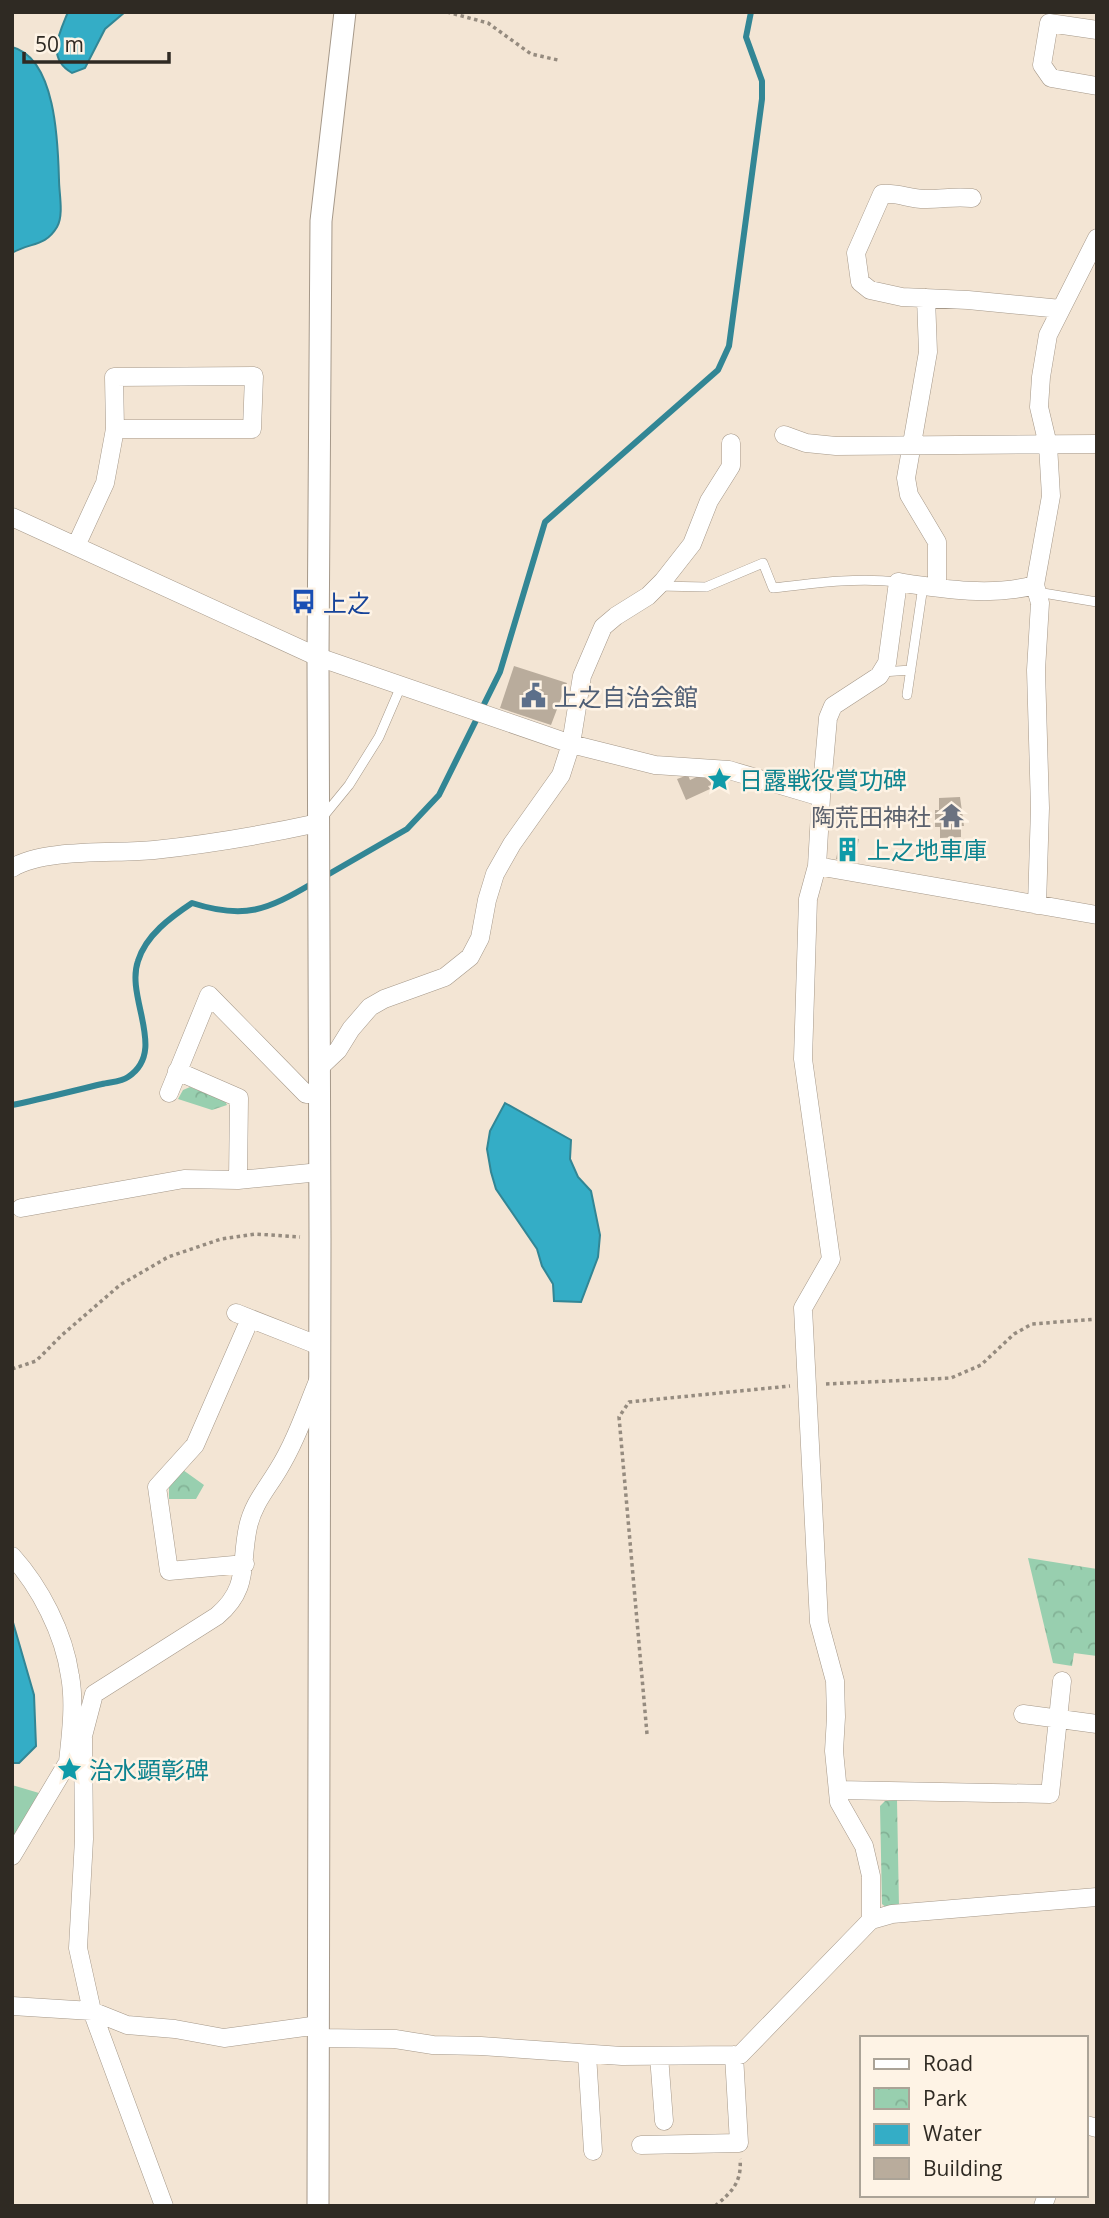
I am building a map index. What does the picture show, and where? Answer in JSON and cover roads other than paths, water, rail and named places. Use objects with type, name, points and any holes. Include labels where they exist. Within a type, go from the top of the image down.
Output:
[{"type":"street","points":[[317,2206],[320,1375],[318,657],[321,221],[345,12]]},
{"type":"street","points":[[1097,30],[1049,23],[1042,65],[1051,78],[1097,86]]},
{"type":"street","points":[[972,198],[951,196],[926,199],[894,192],[882,194],[856,253],[860,282],[870,290],[902,297],[1061,309]]},
{"type":"street","points":[[1037,905],[1040,808],[1036,670],[1040,603],[1036,588],[1051,496],[1048,445],[1040,407],[1041,377],[1048,335],[1097,238]]},
{"type":"street","points":[[926,298],[928,352],[906,478],[909,495],[937,542],[930,586]]},
{"type":"street","points":[[76,546],[105,483],[115,429],[114,377],[254,376],[252,429],[115,429]]},
{"type":"street","points":[[784,435],[806,443],[836,446],[1097,444]]},
{"type":"street","points":[[319,1068],[338,1050],[351,1029],[370,1007],[384,999],[432,984],[470,957],[480,938],[495,874],[512,844],[561,775],[571,744],[583,676],[603,627],[648,596],[692,544],[709,501],[731,466],[731,443]]},
{"type":"street","points":[[12,517],[318,657],[571,744],[654,765],[729,770],[825,802]]},
{"type":"street","points":[[871,1920],[870,1876],[864,1846],[839,1802],[834,1751],[835,1681],[819,1622],[803,1308],[831,1259],[803,1059],[808,898],[817,866],[825,802],[828,718],[833,706],[880,677],[887,663],[898,582],[996,592],[1036,588]]},
{"type":"street","points":[[12,868],[22,862],[46,857],[150,850],[226,841],[318,823]]},
{"type":"street","points":[[817,866],[1097,915]]},
{"type":"street","points":[[169,1093],[209,995],[306,1094],[319,1094]]},
{"type":"street","points":[[177,1072],[239,1098],[238,1180]]},
{"type":"street","points":[[21,1208],[184,1179],[238,1180],[320,1172]]},
{"type":"street","points":[[245,1564],[169,1571],[157,1487],[195,1445],[243,1316],[320,1346]]},
{"type":"street","points":[[12,1856],[75,1761],[94,1694],[227,1608],[237,1592],[245,1564],[248,1528],[256,1502],[279,1469],[320,1375]]},
{"type":"street","points":[[12,1556],[29,1575],[54,1621],[70,1676],[72,1732],[84,1839],[78,1948],[92,2011],[164,2206]]},
{"type":"street","points":[[838,1790],[1050,1794],[1062,1681]]},
{"type":"street","points":[[1023,1714],[1097,1724]]},
{"type":"street","points":[[12,2006],[92,2011],[127,2025],[175,2029],[224,2038],[319,2031],[433,2045],[587,2054],[740,2055],[871,1920],[892,1914],[1097,1897]]},
{"type":"street","points":[[587,2054],[593,2151]]},
{"type":"street","points":[[641,2145],[739,2143],[734,2055]]},
{"type":"street","points":[[659,2056],[664,2121]]},
{"type":"lane","points":[[658,586],[706,587],[763,563],[773,589],[832,581],[878,579],[898,582]]},
{"type":"lane","points":[[907,695],[930,586]]},
{"type":"lane","points":[[1036,588],[1097,602]]},
{"type":"lane","points":[[882,671],[911,670]]},
{"type":"lane","points":[[318,823],[349,785],[379,737],[401,686]]},
{"type":"water","points":[[68,12],[125,12],[105,29],[85,68],[72,73],[64,67],[57,53],[58,37]]},
{"type":"water","points":[[12,47],[27,54],[38,67],[46,84],[55,125],[61,210],[57,227],[48,238],[12,253]]},
{"type":"water","points":[[505,1103],[571,1140],[570,1159],[578,1177],[591,1191],[600,1235],[598,1257],[581,1302],[554,1301],[553,1284],[542,1266],[537,1249],[496,1189],[487,1149],[490,1131]]},
{"type":"water","points":[[12,1619],[34,1695],[36,1746],[19,1763],[12,1763]]},
{"type":"waterway","points":[[322,878],[407,829],[439,795],[500,672],[545,522],[718,370],[729,346],[762,99],[762,81],[746,37],[751,12]]},
{"type":"waterway","points":[[12,1105],[122,1080],[139,1066],[145,1053],[145,1039],[135,976],[138,961],[153,935],[176,914],[192,903],[227,911],[255,909],[282,900],[313,883]]},
{"type":"place","name":"上之","points":[[303,602]]},
{"type":"place","name":"上之自治会館","points":[[534,696]]},
{"type":"place","name":"日露戦役賞功碑","points":[[719,779]]},
{"type":"place","name":"陶荒田神社","points":[[951,816]]},
{"type":"place","name":"上之地車庫","points":[[847,849]]},
{"type":"place","name":"治水顕彰碑","points":[[69,1769]]}]
